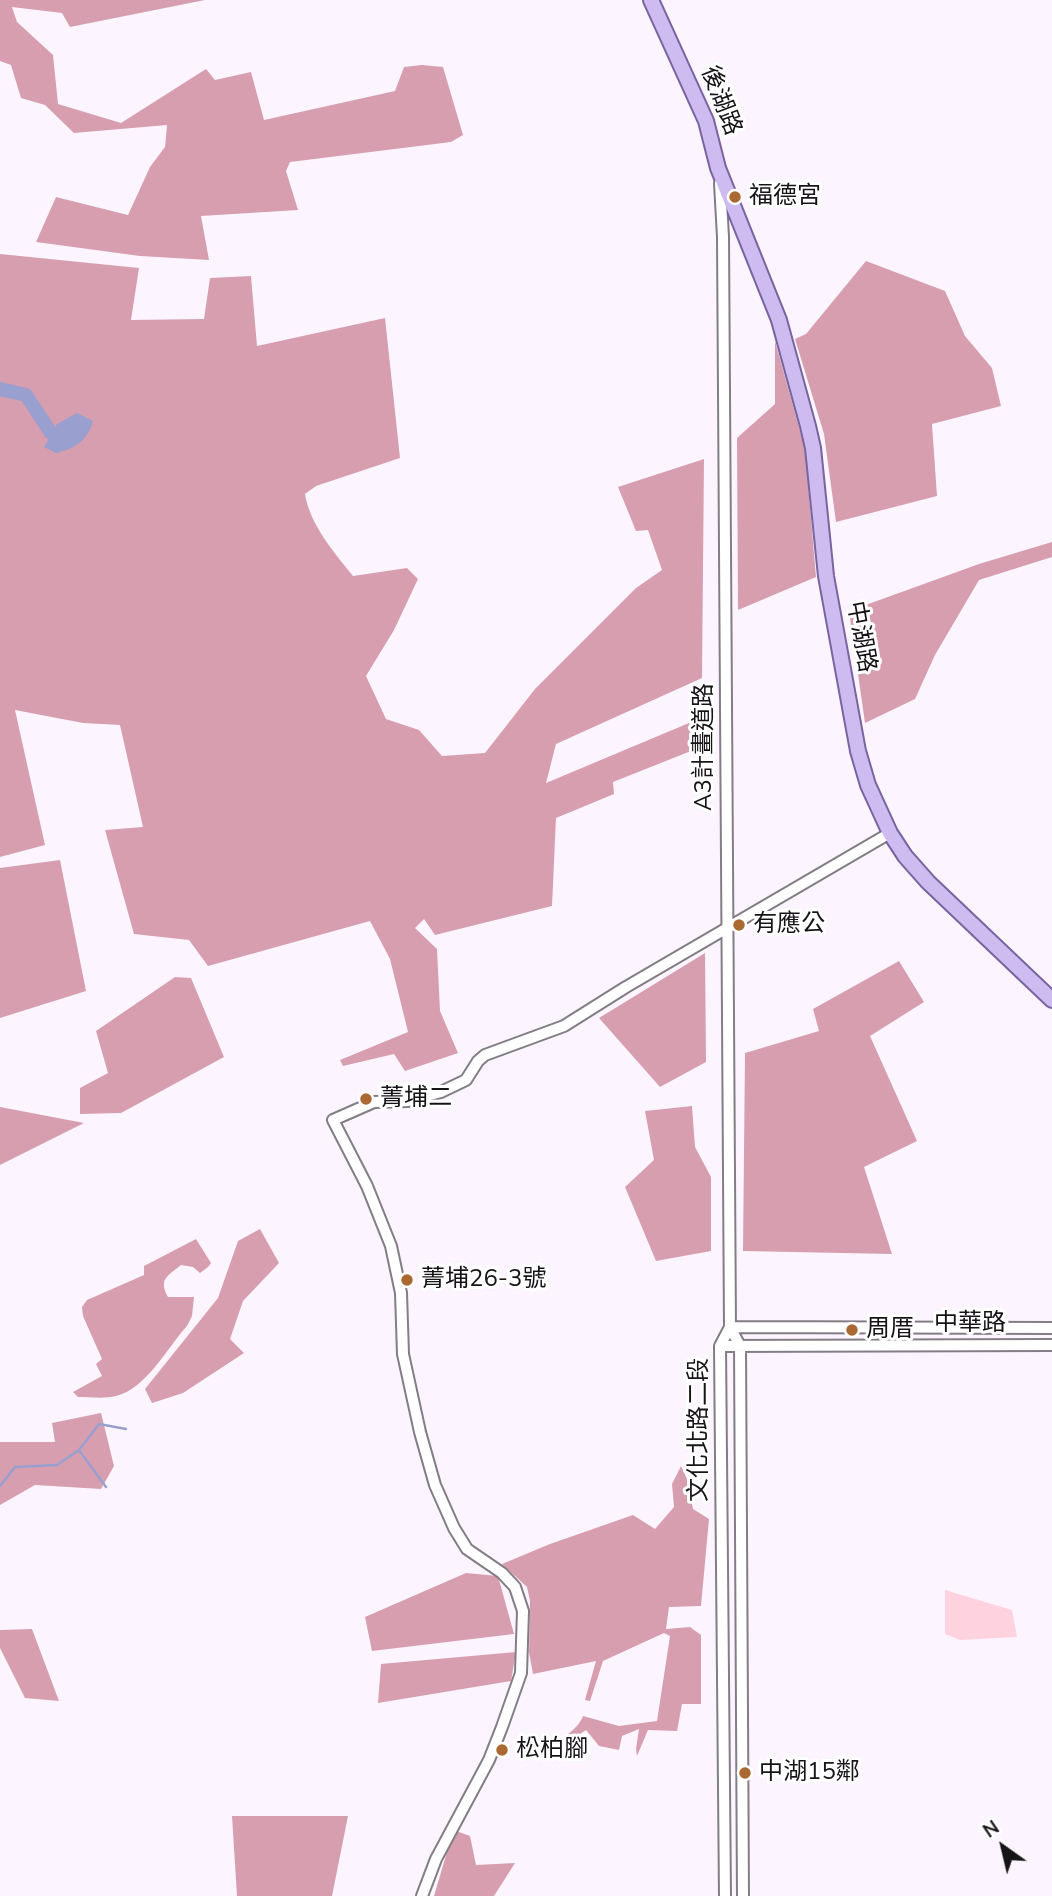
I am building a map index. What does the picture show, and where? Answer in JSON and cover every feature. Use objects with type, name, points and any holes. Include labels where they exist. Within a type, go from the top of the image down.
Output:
[{"type":"main road","name":"後湖路","points":[[651,0],[706,121],[718,168],[739,221]]},
{"type":"main road","name":"中湖路","points":[[739,221],[779,320],[808,426],[813,448],[826,576],[858,751],[868,785],[890,833],[928,882],[1052,1000]]},
{"type":"street","name":"A3計畫道路","points":[[718,168],[723,237],[730,1327]]},
{"type":"street","points":[[422,1896],[436,1859],[489,1760],[502,1727],[521,1673],[523,1611],[515,1587],[509,1580],[467,1549],[454,1528],[435,1485],[420,1432],[404,1354],[401,1293],[391,1246],[367,1186],[333,1120],[374,1102],[408,1101],[441,1092],[466,1080],[485,1055],[564,1026],[890,833]]},
{"type":"street","name":"中華路","points":[[730,1327],[1052,1328]]},
{"type":"street","name":"文化北路二段","points":[[730,1327],[740,1346],[743,1896]]},
{"type":"street","name":"文化北路二段","points":[[725,1896],[720,1346],[730,1327]]},
{"type":"street","name":"中華路","points":[[720,1346],[1052,1345]]},
{"type":"shaded area","points":[[0,0],[205,0],[70,27],[62,13],[12,7],[17,22],[53,55],[58,104],[121,123],[206,69],[215,80],[251,72],[264,120],[395,91],[404,67],[422,65],[443,67],[463,135],[451,142],[290,162],[286,171],[298,210],[201,216],[209,260],[140,256],[36,242],[56,197],[128,215],[150,167],[165,147],[167,125],[74,133],[45,105],[21,98],[11,65],[0,61]]},
{"type":"shaded area","points":[[0,254],[139,268],[131,320],[204,319],[210,278],[251,276],[257,346],[385,318],[400,458],[316,486],[305,494],[317,527],[353,576],[407,568],[418,579],[394,630],[366,676],[386,719],[419,730],[442,756],[485,753],[535,689],[636,588],[662,570],[648,530],[636,531],[618,487],[704,459],[702,678],[556,744],[546,783],[689,723],[701,747],[613,782],[614,794],[556,818],[552,906],[435,935],[424,919],[415,928],[437,949],[440,1011],[458,1053],[405,1071],[394,1054],[343,1066],[340,1060],[408,1032],[390,959],[370,921],[208,966],[189,940],[134,934],[105,830],[143,827],[120,725],[83,723],[15,710],[45,845],[0,857]]},
{"type":"shaded area","points":[[866,261],[945,291],[965,336],[992,368],[1001,406],[932,424],[937,496],[836,522],[824,434],[795,339],[806,334]]},
{"type":"shaded area","points":[[775,341],[805,449],[816,577],[738,610],[737,438],[775,404]]},
{"type":"shaded area","points":[[1052,542],[1052,557],[979,580],[935,655],[915,699],[865,723],[849,611],[979,564]]},
{"type":"shaded area","points":[[60,860],[86,991],[0,1018],[0,868]]},
{"type":"shaded area","points":[[705,953],[706,1062],[660,1087],[599,1018]]},
{"type":"shaded area","points":[[899,961],[924,1002],[870,1036],[917,1141],[864,1167],[892,1254],[743,1251],[745,1053],[819,1031],[813,1009]]},
{"type":"shaded area","points":[[175,977],[191,978],[224,1057],[121,1113],[80,1114],[80,1088],[108,1073],[96,1031]]},
{"type":"shaded area","points":[[692,1106],[695,1147],[711,1177],[711,1251],[656,1261],[625,1187],[654,1160],[645,1111]]},
{"type":"shaded area","points":[[0,1107],[84,1123],[0,1165]]},
{"type":"shaded area","points":[[260,1229],[279,1263],[243,1301],[230,1339],[244,1353],[183,1393],[152,1403],[145,1389],[218,1298],[238,1241]]},
{"type":"shaded area","points":[[196,1239],[211,1263],[200,1273],[193,1267],[181,1265],[164,1282],[168,1297],[194,1297],[192,1316],[187,1326],[146,1377],[127,1392],[107,1397],[78,1397],[73,1392],[102,1376],[96,1364],[102,1359],[83,1316],[82,1307],[87,1300],[144,1275],[144,1266]]},
{"type":"shaded area","points":[[101,1413],[114,1466],[101,1489],[35,1485],[0,1505],[0,1442],[55,1442],[52,1423]]},
{"type":"shaded area","points":[[681,1466],[687,1479],[693,1509],[709,1519],[701,1606],[669,1607],[666,1629],[690,1627],[701,1635],[701,1704],[682,1704],[677,1731],[648,1730],[637,1756],[639,1729],[622,1736],[619,1750],[599,1746],[586,1730],[562,1746],[565,1738],[583,1716],[619,1726],[657,1721],[670,1636],[664,1633],[603,1661],[590,1701],[585,1700],[596,1661],[533,1674],[529,1652],[530,1601],[527,1587],[502,1564],[633,1515],[655,1529],[674,1507],[672,1484]]},
{"type":"shaded area","points":[[466,1573],[498,1576],[514,1634],[372,1651],[365,1617]]},
{"type":"shaded area","points":[[945,1590],[1012,1610],[1017,1637],[960,1640],[945,1634]]},
{"type":"shaded area","points":[[32,1629],[59,1701],[25,1698],[0,1648],[0,1630]]},
{"type":"shaded area","points":[[516,1652],[511,1681],[378,1703],[381,1664]]},
{"type":"shaded area","points":[[232,1816],[348,1816],[332,1896],[237,1896]]},
{"type":"shaded area","points":[[456,1831],[470,1836],[476,1865],[515,1863],[494,1896],[434,1896]]},
{"type":"water","points":[[77,413],[93,421],[84,439],[69,449],[56,453],[44,447],[57,424]]},
{"type":"waterway","points":[[0,389],[26,395],[51,433]]},
{"type":"waterway","points":[[0,1486],[15,1467],[57,1465],[79,1450],[99,1424],[126,1429]]},
{"type":"waterway","points":[[79,1450],[106,1487]]},
{"type":"place","name":"福德宮","points":[[735,197]]},
{"type":"place","name":"有應公","points":[[739,925]]},
{"type":"place","name":"菁埔二","points":[[366,1099]]},
{"type":"place","name":"菁埔26-3號","points":[[407,1280]]},
{"type":"place","name":"周厝","points":[[852,1330]]},
{"type":"place","name":"松柏腳","points":[[502,1750]]},
{"type":"place","name":"中湖15鄰","points":[[745,1773]]}]
